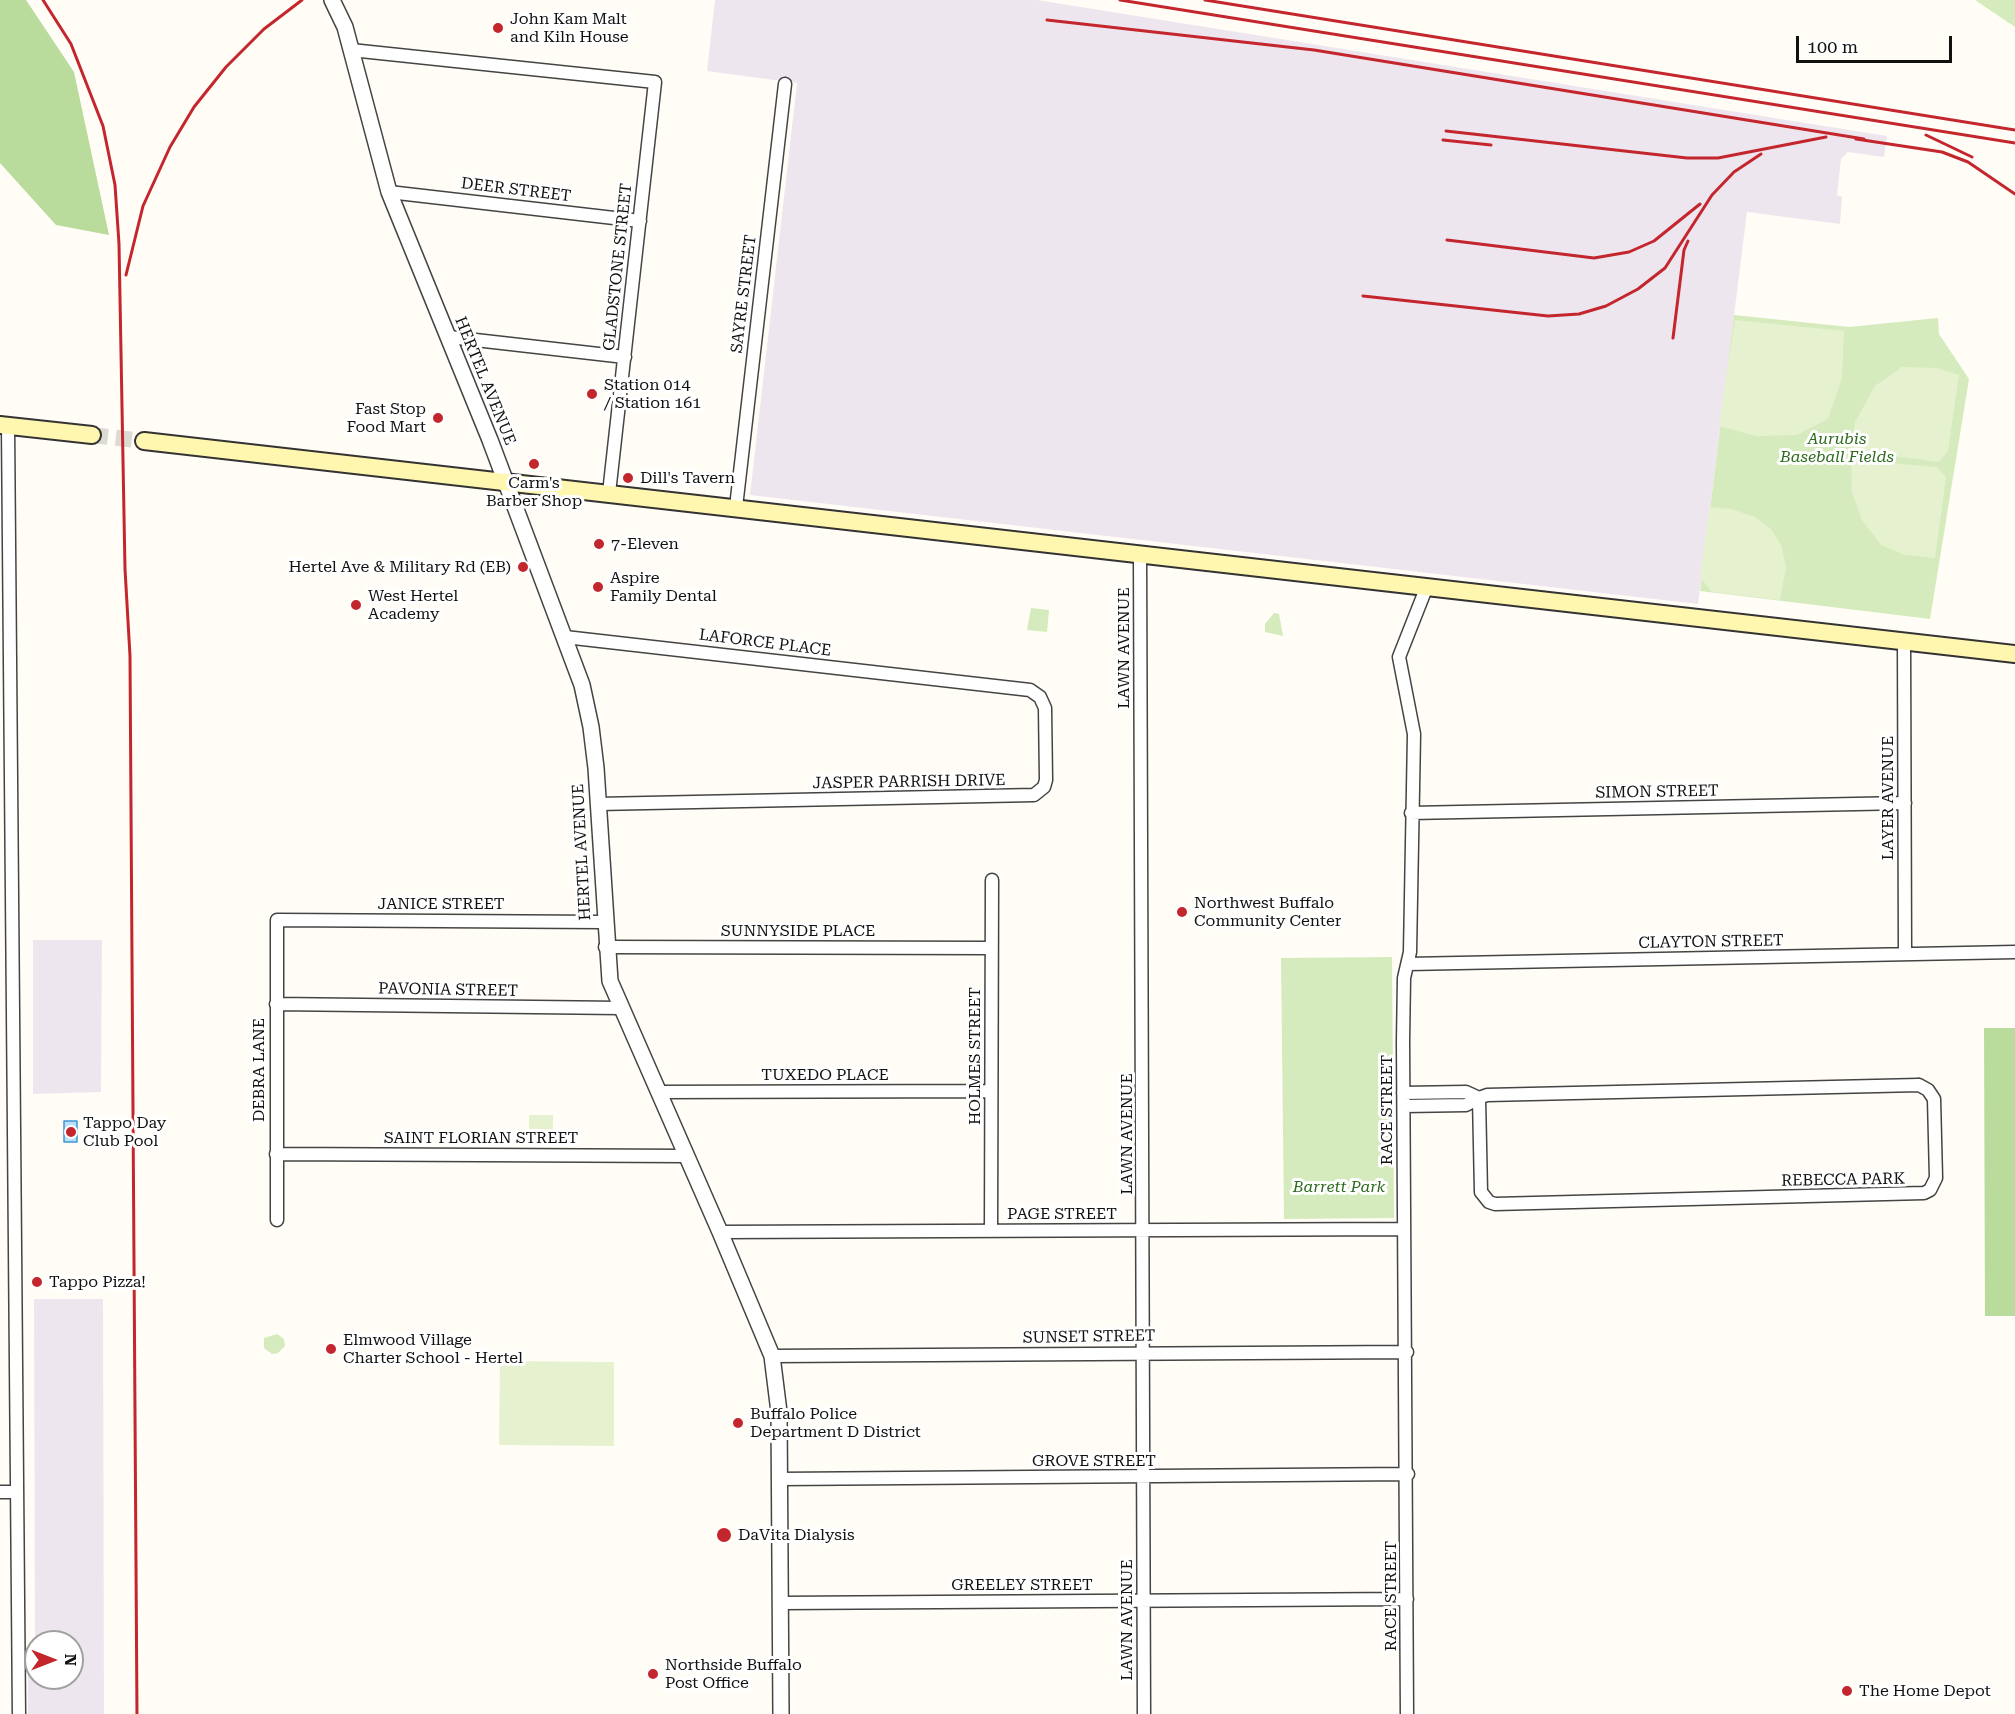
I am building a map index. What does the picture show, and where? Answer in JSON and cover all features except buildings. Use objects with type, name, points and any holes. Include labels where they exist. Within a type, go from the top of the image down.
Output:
[{"type":"main road","points":[[4,425],[92,435]]},
{"type":"main road","points":[[144,441],[2015,654]]},
{"type":"street","name":"HERTEL AVENUE","points":[[332,0],[345,27],[389,192],[506,482],[582,685],[591,727],[610,981],[720,1232],[771,1356],[779,1412],[782,1714]]},
{"type":"street","name":"GLADSTONE STREET","points":[[351,50],[655,82],[609,493]]},
{"type":"street","name":"SAYRE STREET","points":[[736,507],[785,84]]},
{"type":"street","name":"DEER STREET","points":[[389,192],[640,221]]},
{"type":"street","points":[[449,337],[625,357]]},
{"type":"street","points":[[4,425],[6,838],[14,1134],[19,1714]]},
{"type":"street","name":"LAWN AVENUE","points":[[1140,553],[1144,1714]]},
{"type":"street","name":"RACE STREET","points":[[1407,1714],[1408,1474],[1404,1229],[1404,978],[1408,964],[1414,734],[1399,657],[1427,586]]},
{"type":"street","name":"LAFORCE PLACE","points":[[565,637],[962,682]]},
{"type":"street","name":"LAYER AVENUE","points":[[1904,641],[1905,954]]},
{"type":"street","name":"JASPER PARRISH DRIVE","points":[[598,804],[1017,797],[1039,793],[1046,780],[1043,702],[1030,690],[962,682]]},
{"type":"street","name":"SIMON STREET","points":[[1411,813],[1905,803]]},
{"type":"street","name":"HOLMES STREET","points":[[991,1231],[992,880]]},
{"type":"street","name":"JANICE STREET","points":[[277,920],[604,922]]},
{"type":"street","name":"DEBRA LANE","points":[[277,920],[277,1220]]},
{"type":"street","name":"SUNNYSIDE PLACE","points":[[606,948],[991,948]]},
{"type":"street","name":"CLAYTON STREET","points":[[1408,964],[2015,952]]},
{"type":"street","name":"PAVONIA STREET","points":[[276,1004],[620,1008]]},
{"type":"street","name":"REBECCA PARK","points":[[1404,1106],[1466,1106],[1479,1098],[1498,1094],[1919,1085],[1928,1090],[1934,1099],[1936,1178],[1930,1190],[1918,1194],[1495,1204],[1484,1197],[1480,1187],[1479,1098]]},
{"type":"street","name":"TUXEDO PLACE","points":[[658,1092],[991,1091]]},
{"type":"street","name":"REBECCA PARK","points":[[1404,1093],[1466,1092],[1479,1098]]},
{"type":"street","points":[[0,1134],[14,1134]]},
{"type":"street","name":"SAINT FLORIAN STREET","points":[[276,1154],[686,1156]]},
{"type":"street","name":"PAGE STREET","points":[[720,1232],[1404,1229]]},
{"type":"street","name":"SUNSET STREET","points":[[771,1356],[1407,1352]]},
{"type":"street","name":"GROVE STREET","points":[[780,1479],[1408,1474]]},
{"type":"street","points":[[0,1492],[17,1492]]},
{"type":"street","name":"GREELEY STREET","points":[[781,1602],[1407,1599]]},
{"type":"shaded area","points":[[715,0],[1037,0],[1887,136],[1884,157],[1848,152],[1841,159],[1837,195],[1842,197],[1840,224],[1747,212],[1698,604],[750,495],[797,83],[707,71]]},
{"type":"shaded area","points":[[33,940],[102,940],[101,1092],[33,1094]]},
{"type":"shaded area","points":[[34,1299],[103,1299],[104,1714],[28,1714],[28,1690],[84,1690],[84,1630],[35,1630]]},
{"type":"green space","points":[[0,0],[26,0],[74,72],[109,235],[56,225],[0,163]]},
{"type":"green space","points":[[1975,0],[2015,0],[2015,27]]},
{"type":"green space","name":"Aurubis Baseball Fields","points":[[1734,315],[1849,327],[1938,318],[1939,334],[1969,379],[1930,619],[1700,591]]},
{"type":"green space","points":[[1735,320],[1844,331],[1842,378],[1828,419],[1797,435],[1756,436],[1719,426]]},
{"type":"green space","points":[[1902,367],[1937,368],[1959,375],[1948,451],[1939,462],[1851,450],[1855,422],[1875,386]]},
{"type":"green space","points":[[1851,460],[1937,467],[1946,477],[1935,558],[1905,555],[1881,545],[1862,520],[1852,493]]},
{"type":"green space","points":[[1710,507],[1731,509],[1755,517],[1771,529],[1782,547],[1786,568],[1780,600],[1712,592],[1700,577]]},
{"type":"green space","points":[[1031,608],[1049,610],[1047,632],[1027,630]]},
{"type":"green space","points":[[1274,613],[1279,614],[1283,636],[1265,632],[1265,624]]},
{"type":"green space","name":"Barrett Park","points":[[1392,957],[1394,1218],[1284,1219],[1281,958]]},
{"type":"green space","points":[[1984,1028],[2015,1028],[2015,1316],[1985,1316]]},
{"type":"green space","points":[[529,1115],[553,1115],[553,1133],[529,1133]]},
{"type":"green space","points":[[277,1334],[284,1339],[285,1346],[278,1353],[272,1354],[264,1348],[264,1338]]},
{"type":"green space","points":[[500,1361],[614,1362],[614,1446],[499,1445]]},
{"type":"water","name":"Tappo Day Club Pool","points":[[64,1121],[77,1121],[77,1142],[64,1142]]},
{"type":"tunnel","points":[[92,435],[144,441]]},
{"type":"railway","points":[[43,0],[71,44],[103,126],[115,185],[119,244],[125,569],[130,656],[137,1714]]},
{"type":"railway","points":[[126,275],[143,206],[170,147],[194,107],[226,67],[264,29],[302,0]]},
{"type":"railway","points":[[1120,0],[2015,143]]},
{"type":"railway","points":[[1205,0],[2015,130]]},
{"type":"railway","points":[[1047,20],[1314,50],[1864,139]]},
{"type":"railway","points":[[1446,131],[1687,158],[1718,158],[1826,137]]},
{"type":"railway","points":[[1926,135],[1972,157]]},
{"type":"railway","points":[[1856,139],[1942,152],[1968,162],[2015,194]]},
{"type":"railway","points":[[1443,140],[1491,145]]},
{"type":"railway","points":[[1363,296],[1548,316],[1579,314],[1606,306],[1638,289],[1665,268],[1712,195],[1734,172],[1761,154]]},
{"type":"railway","points":[[1447,240],[1594,258],[1629,252],[1654,241],[1700,204]]},
{"type":"railway","points":[[1673,338],[1684,250],[1688,241]]},
{"type":"place","name":"John Kam Malt and Kiln House","points":[[498,28]]},
{"type":"place","name":"Station 014 / Station 161","points":[[592,394]]},
{"type":"place","name":"Fast Stop Food Mart","points":[[438,418]]},
{"type":"place","name":"Carm's Barber Shop","points":[[534,464]]},
{"type":"place","name":"Dill's Tavern","points":[[628,478]]},
{"type":"place","name":"7-Eleven","points":[[599,544]]},
{"type":"place","name":"Hertel Ave & Military Rd (EB)","points":[[523,567]]},
{"type":"place","name":"Aspire Family Dental","points":[[598,587]]},
{"type":"place","name":"West Hertel Academy","points":[[356,605]]},
{"type":"place","name":"Northwest Buffalo Community Center","points":[[1182,912]]},
{"type":"place","name":"Tappo Day Club Pool","points":[[71,1132]]},
{"type":"place","name":"Tappo Pizza!","points":[[37,1282]]},
{"type":"place","name":"Elmwood Village Charter School - Hertel","points":[[331,1349]]},
{"type":"place","name":"Buffalo Police Department D District","points":[[738,1423]]},
{"type":"place","name":"DaVita Dialysis","points":[[724,1535]]},
{"type":"place","name":"Northside Buffalo Post Office","points":[[653,1674]]},
{"type":"place","name":"The Home Depot","points":[[1847,1691]]}]
